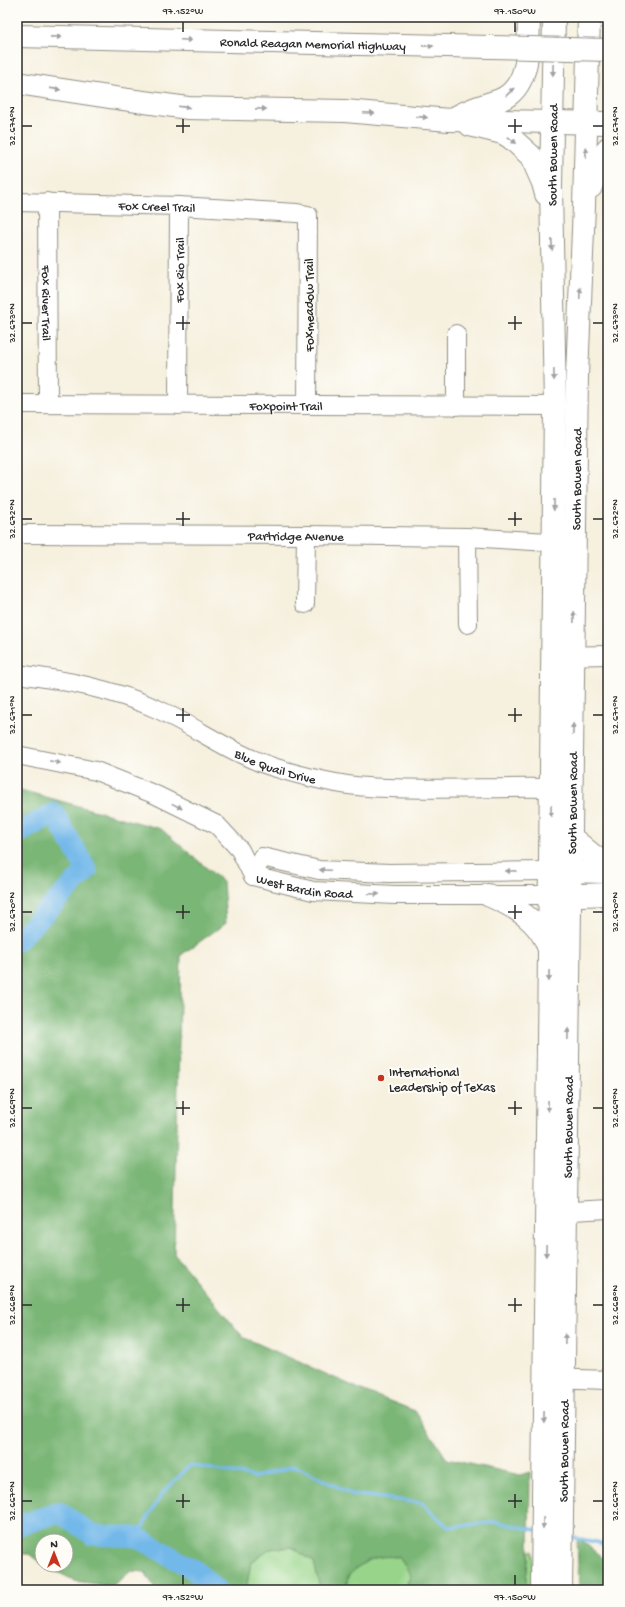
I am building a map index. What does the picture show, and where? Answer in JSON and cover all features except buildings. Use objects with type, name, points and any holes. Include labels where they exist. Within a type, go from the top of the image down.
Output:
[{"type":"main road","points":[[449,120],[474,108],[500,100],[509,95],[525,71],[529,17]]},
{"type":"main road","name":"South Bowen Road","points":[[552,1582],[563,1493],[555,1378],[559,896],[561,871],[551,788],[555,406],[552,213],[554,17]]},
{"type":"main road","name":"South Bowen Road","points":[[561,871],[572,838],[577,375],[584,206],[589,17]]},
{"type":"main road","name":"Ronald Reagan Memorial Highway","points":[[17,36],[608,50]]},
{"type":"main road","points":[[17,82],[114,98],[188,108],[344,111],[449,120],[608,123]]},
{"type":"main road","points":[[449,120],[503,133],[532,156],[543,183],[552,213]]},
{"type":"main road","points":[[584,206],[600,162],[608,148]]},
{"type":"main road","points":[[572,838],[595,857],[608,863]]},
{"type":"main road","name":"West Bardin Road","points":[[561,871],[608,872]]},
{"type":"main road","name":"West Bardin Road","points":[[559,896],[608,894]]},
{"type":"main road","points":[[488,895],[509,904],[524,913],[538,928],[547,941],[549,951]]},
{"type":"main road","name":"South Bowen Road","points":[[556,1212],[549,951],[559,896]]},
{"type":"main road","name":"South Bowen Road","points":[[552,1582],[543,1484],[555,1378]]},
{"type":"street","name":"Fox Creel Trail","points":[[17,202],[179,206],[297,213]]},
{"type":"street","name":"Fox River Trail","points":[[48,202],[48,404]]},
{"type":"street","name":"Fox Rio Trail","points":[[178,405],[179,206]]},
{"type":"street","name":"Foxmeadow Trail","points":[[297,213],[308,215],[308,405]]},
{"type":"street","points":[[456,334],[456,406]]},
{"type":"street","name":"Foxpoint Trail","points":[[17,404],[555,406]]},
{"type":"street","name":"Partridge Avenue","points":[[17,534],[467,537],[575,543]]},
{"type":"street","points":[[305,604],[306,535]]},
{"type":"street","points":[[467,537],[468,624]]},
{"type":"street","points":[[552,656],[608,655]]},
{"type":"street","name":"Blue Quail Drive","points":[[17,674],[55,679],[113,693],[156,708],[243,754],[271,766],[310,777],[366,787],[551,788]]},
{"type":"street","name":"West Bardin Road","points":[[17,755],[96,771],[156,795],[217,825],[240,850],[253,876]]},
{"type":"street","name":"West Bardin Road","points":[[253,876],[262,857],[319,870],[389,873],[561,871]]},
{"type":"street","name":"West Bardin Road","points":[[253,876],[313,890],[395,895],[559,896]]},
{"type":"street","points":[[556,1212],[608,1209]]},
{"type":"street","points":[[555,1378],[608,1380]]},
{"type":"green space","points":[[17,789],[161,829],[223,882],[226,923],[181,955],[174,1254],[243,1337],[364,1391],[415,1411],[447,1459],[520,1475],[530,1472],[529,1551],[525,1588],[514,1590],[502,1585],[500,1590],[404,1590],[411,1575],[399,1557],[383,1557],[371,1559],[348,1576],[346,1590],[323,1590],[319,1584],[314,1562],[292,1547],[269,1549],[251,1562],[247,1584],[255,1590],[156,1590],[145,1572],[131,1571],[112,1586],[75,1581],[60,1573],[74,1573],[74,1533],[34,1533],[34,1558],[29,1554],[17,1554]]},
{"type":"green space","points":[[577,1537],[608,1562],[608,1590],[579,1590]]},
{"type":"green space","points":[[292,1547],[314,1562],[319,1584],[323,1590],[255,1590],[247,1584],[251,1562],[269,1549]]},
{"type":"green space","points":[[529,1551],[533,1551],[532,1590],[514,1590],[525,1588]]},
{"type":"green space","points":[[379,1556],[399,1557],[411,1575],[404,1590],[346,1590],[348,1576],[360,1564]]},
{"type":"waterway","points":[[17,834],[54,813],[87,870],[17,941]]},
{"type":"waterway","points":[[137,1537],[161,1495],[190,1465],[255,1477],[295,1466],[352,1494],[422,1503],[448,1527],[497,1522],[536,1530]]},
{"type":"waterway","points":[[17,1526],[59,1512],[93,1535],[137,1537],[196,1571],[216,1590]]},
{"type":"waterway","points":[[570,1537],[601,1543],[608,1549]]},
{"type":"place","name":"International Leadership of Texas","points":[[381,1078]]}]
